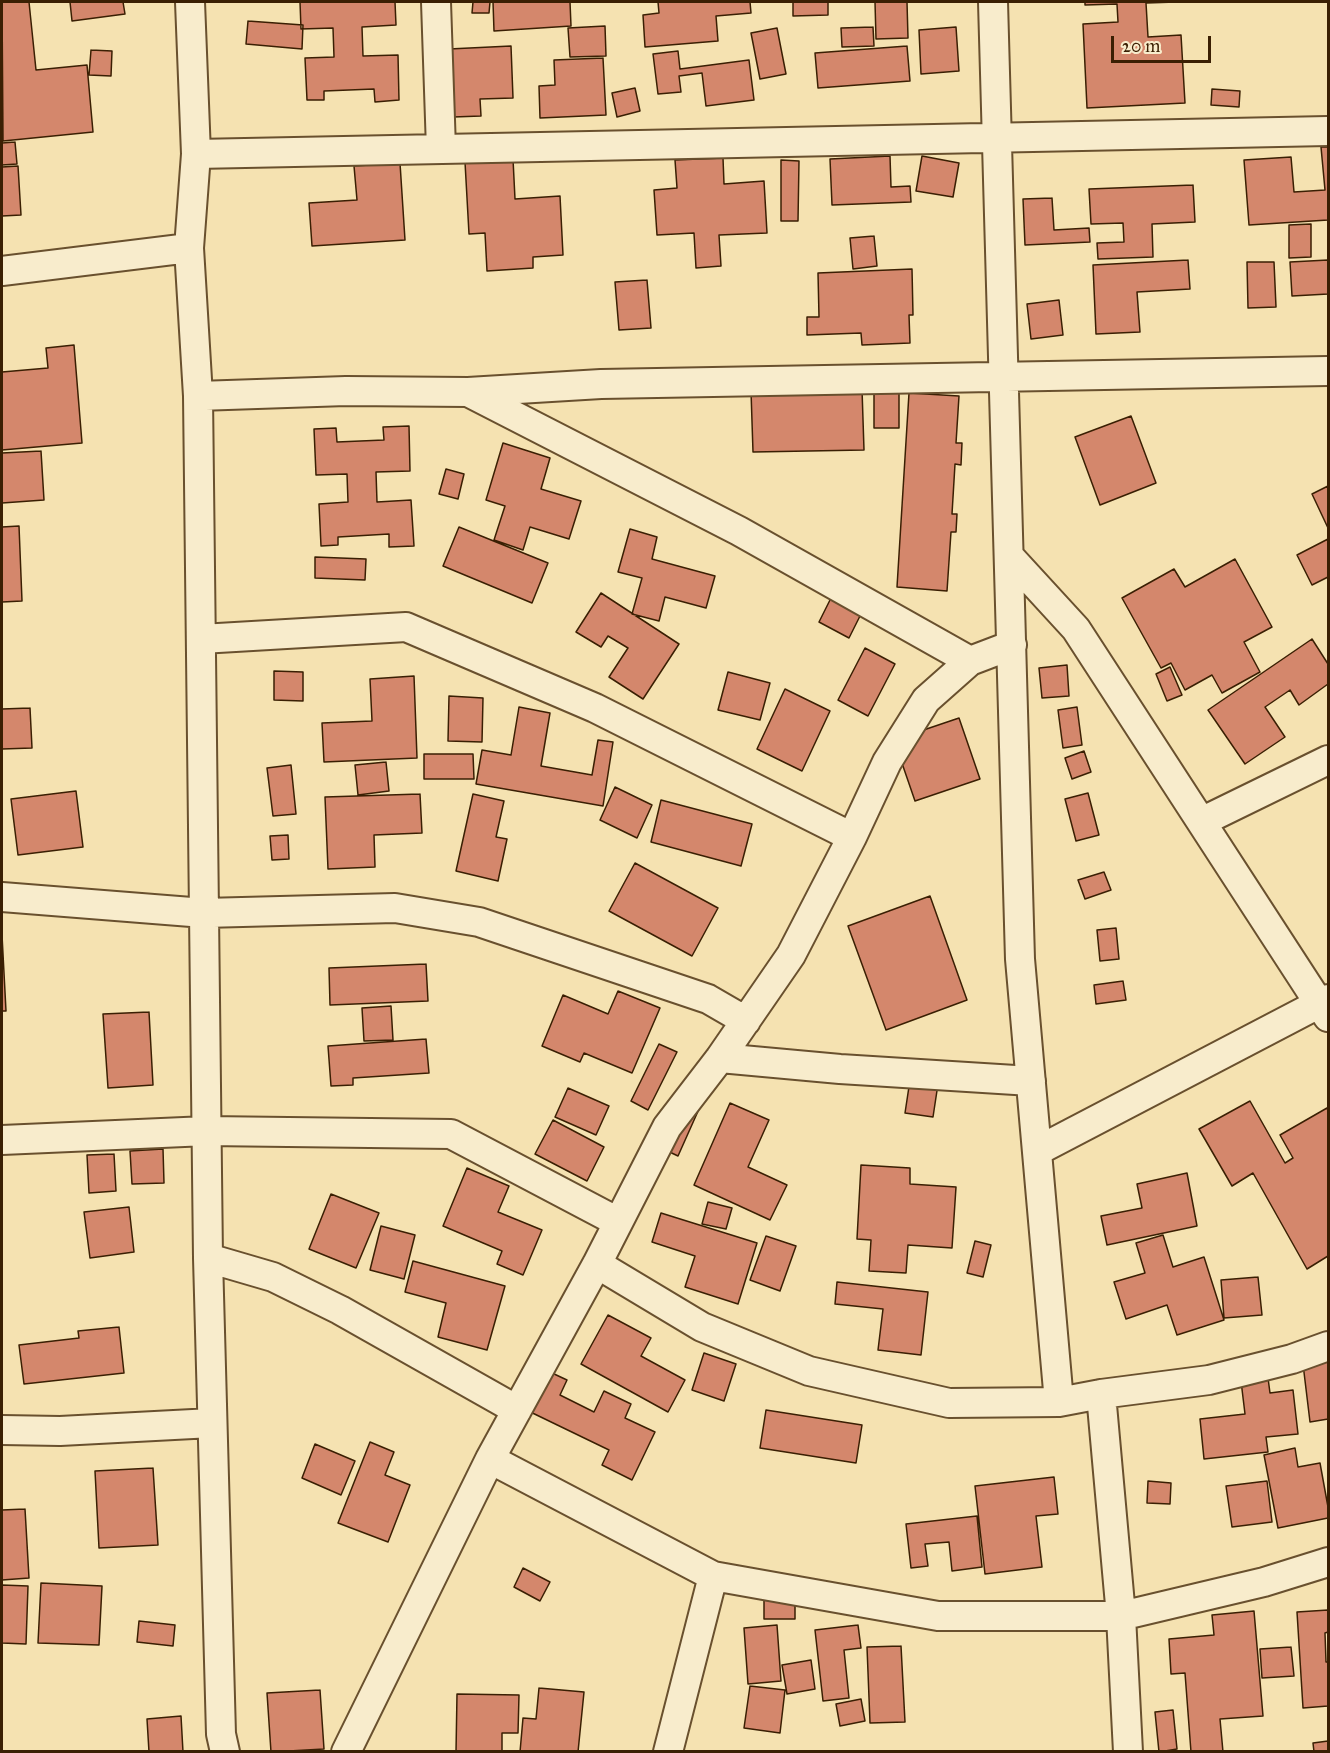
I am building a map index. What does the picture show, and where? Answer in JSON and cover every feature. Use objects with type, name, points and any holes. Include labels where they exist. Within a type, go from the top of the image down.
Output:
[{"type":"street","points":[[190,2],[196,154],[189,248],[198,396],[208,1258],[220,1734],[225,1752]]},
{"type":"street","points":[[436,2],[441,149]]},
{"type":"street","points":[[993,2],[1020,959],[1059,1402]]},
{"type":"street","points":[[196,154],[1329,131]]},
{"type":"street","points":[[2,271],[189,248]]},
{"type":"street","points":[[198,396],[346,391],[468,392],[601,384],[1329,371]]},
{"type":"street","points":[[468,392],[738,531],[970,661]]},
{"type":"street","points":[[1009,556],[1076,629],[1325,1006],[1037,1150]]},
{"type":"street","points":[[201,639],[406,627],[595,708],[852,837]]},
{"type":"street","points":[[346,1752],[490,1459],[597,1264],[667,1127],[720,1058],[791,955],[852,837],[887,762],[926,700],[970,661],[1012,645]]},
{"type":"street","points":[[1203,821],[1329,760]]},
{"type":"street","points":[[2,897],[204,913],[395,909],[479,922],[708,999],[746,1021]]},
{"type":"street","points":[[720,1058],[840,1069],[1030,1081]]},
{"type":"street","points":[[2,1140],[207,1131],[451,1134],[618,1222]]},
{"type":"street","points":[[208,1258],[273,1277],[340,1310],[517,1410]]},
{"type":"street","points":[[597,1264],[702,1327],[809,1371],[949,1403],[1059,1402],[1101,1394],[1209,1380],[1292,1359],[1329,1346]]},
{"type":"street","points":[[1101,1394],[1122,1616],[1128,1752]]},
{"type":"street","points":[[2,1430],[60,1431],[212,1423]]},
{"type":"street","points":[[490,1459],[713,1576],[938,1616],[1122,1616],[1264,1582],[1329,1562]]},
{"type":"street","points":[[668,1752],[713,1576]]},
{"type":"building","points":[[2,2],[29,2],[36,70],[87,65],[93,132],[3,141]]},
{"type":"building","points":[[70,2],[123,2],[125,14],[72,21]]},
{"type":"building","points":[[300,2],[395,2],[396,25],[362,27],[363,56],[398,55],[399,100],[375,102],[374,89],[324,91],[324,100],[307,100],[305,58],[334,57],[333,28],[301,29]]},
{"type":"building","points":[[473,2],[490,2],[489,13],[472,13]]},
{"type":"building","points":[[493,2],[570,2],[571,26],[494,31]]},
{"type":"building","points":[[658,2],[750,2],[751,13],[716,16],[718,41],[645,47],[643,15],[659,13]]},
{"type":"building","points":[[793,2],[828,2],[828,15],[793,16]]},
{"type":"building","points":[[875,2],[907,2],[908,38],[876,39]]},
{"type":"building","points":[[1085,2],[1176,2],[1146,3],[1148,37],[1181,35],[1185,103],[1087,108],[1083,24],[1118,22],[1117,4],[1085,5]]},
{"type":"building","points":[[248,21],[303,25],[302,49],[246,44]]},
{"type":"building","points":[[605,26],[606,56],[570,57],[568,28]]},
{"type":"building","points":[[873,27],[874,46],[842,47],[841,28]]},
{"type":"building","points":[[956,27],[959,71],[921,74],[919,30]]},
{"type":"building","points":[[777,28],[786,74],[760,79],[751,33]]},
{"type":"building","points":[[511,46],[513,98],[480,99],[481,116],[453,117],[449,49]]},
{"type":"building","points":[[907,46],[910,81],[818,88],[815,53]]},
{"type":"building","points":[[91,50],[112,51],[111,76],[89,75]]},
{"type":"building","points":[[678,51],[680,69],[749,60],[754,100],[706,106],[702,73],[679,76],[681,92],[658,94],[653,54]]},
{"type":"building","points":[[603,58],[606,115],[540,118],[539,86],[555,85],[554,60]]},
{"type":"building","points":[[635,88],[640,111],[617,117],[612,93]]},
{"type":"building","points":[[1212,89],[1240,91],[1239,107],[1211,105]]},
{"type":"building","points":[[15,142],[17,164],[2,165],[2,143]]},
{"type":"building","points":[[1321,147],[1328,147],[1328,220],[1249,225],[1244,160],[1291,157],[1294,192],[1325,190]]},
{"type":"building","points":[[890,156],[891,187],[910,186],[911,202],[832,205],[830,159]]},
{"type":"building","points":[[922,156],[959,163],[953,197],[916,191]]},
{"type":"building","points":[[723,158],[724,184],[764,181],[767,233],[719,235],[721,266],[696,268],[694,233],[657,235],[654,190],[677,188],[675,160]]},
{"type":"building","points":[[513,159],[515,199],[560,196],[563,255],[533,257],[533,268],[487,271],[485,233],[469,234],[465,162]]},
{"type":"building","points":[[781,160],[799,161],[798,221],[781,221]]},
{"type":"building","points":[[400,163],[405,240],[312,246],[309,203],[357,200],[354,166]]},
{"type":"building","points":[[18,166],[21,215],[2,216],[2,167]]},
{"type":"building","points":[[1193,185],[1195,222],[1152,224],[1153,257],[1098,259],[1097,243],[1124,242],[1123,223],[1091,224],[1089,189]]},
{"type":"building","points":[[1052,198],[1054,230],[1089,228],[1090,242],[1025,245],[1023,199]]},
{"type":"building","points":[[1311,224],[1311,257],[1289,258],[1289,225]]},
{"type":"building","points":[[874,236],[877,266],[853,269],[850,238]]},
{"type":"building","points":[[1188,260],[1190,289],[1137,292],[1140,332],[1096,334],[1093,265]]},
{"type":"building","points":[[1328,260],[1328,294],[1292,296],[1290,262]]},
{"type":"building","points":[[1247,262],[1274,262],[1276,307],[1248,308]]},
{"type":"building","points":[[912,269],[913,315],[909,315],[910,343],[862,345],[861,333],[807,335],[807,317],[819,317],[818,273]]},
{"type":"building","points":[[647,280],[651,328],[619,330],[615,282]]},
{"type":"building","points":[[1059,300],[1063,335],[1031,339],[1027,304]]},
{"type":"building","points":[[74,345],[82,443],[2,450],[2,372],[48,368],[46,348]]},
{"type":"building","points":[[862,389],[864,450],[753,452],[751,391]]},
{"type":"building","points":[[874,392],[899,392],[899,428],[874,428]]},
{"type":"building","points":[[909,393],[959,396],[956,443],[962,443],[961,465],[955,464],[952,514],[957,514],[956,532],[951,532],[947,591],[897,587]]},
{"type":"building","points":[[1131,416],[1156,483],[1100,505],[1075,437]]},
{"type":"building","points":[[409,426],[410,471],[376,472],[377,502],[411,500],[414,546],[389,547],[389,534],[338,537],[338,545],[321,546],[319,504],[348,502],[347,474],[316,475],[314,429],[336,428],[337,442],[384,440],[383,427]]},
{"type":"building","points":[[503,443],[550,458],[541,489],[581,501],[569,539],[530,527],[523,550],[494,540],[505,506],[486,500]]},
{"type":"building","points":[[41,451],[44,500],[2,503],[2,453]]},
{"type":"building","points":[[446,469],[464,474],[458,499],[439,494]]},
{"type":"building","points":[[1328,486],[1328,528],[1312,494]]},
{"type":"building","points":[[19,526],[22,601],[2,602],[2,527]]},
{"type":"building","points":[[459,527],[548,563],[532,603],[443,566]]},
{"type":"building","points":[[630,529],[657,537],[652,559],[715,576],[706,608],[665,597],[659,621],[632,614],[642,578],[618,572]]},
{"type":"building","points":[[1328,539],[1328,577],[1312,585],[1297,555]]},
{"type":"building","points":[[315,557],[366,559],[365,580],[315,578]]},
{"type":"building","points":[[1235,559],[1272,627],[1244,642],[1260,672],[1222,693],[1212,675],[1185,690],[1171,663],[1161,668],[1122,598],[1174,569],[1185,587]]},
{"type":"building","points":[[601,593],[679,644],[643,699],[609,677],[628,648],[608,636],[601,647],[576,632]]},
{"type":"building","points":[[831,598],[861,614],[849,638],[819,622]]},
{"type":"building","points":[[1312,639],[1328,664],[1328,684],[1299,705],[1290,690],[1265,707],[1285,737],[1245,764],[1208,710]]},
{"type":"building","points":[[865,648],[895,664],[868,716],[838,700]]},
{"type":"building","points":[[1067,665],[1069,696],[1042,698],[1039,668]]},
{"type":"building","points":[[1170,667],[1182,695],[1167,701],[1156,674]]},
{"type":"building","points":[[274,671],[303,672],[303,701],[274,700]]},
{"type":"building","points":[[728,672],[770,683],[760,720],[718,710]]},
{"type":"building","points":[[414,676],[417,758],[324,762],[322,723],[372,721],[370,679]]},
{"type":"building","points":[[785,689],[830,711],[802,771],[757,749]]},
{"type":"building","points":[[449,696],[483,698],[482,742],[448,741]]},
{"type":"building","points":[[519,707],[550,713],[541,766],[592,775],[598,740],[613,742],[603,806],[476,784],[482,750],[511,755]]},
{"type":"building","points":[[1077,707],[1082,745],[1063,748],[1058,710]]},
{"type":"building","points":[[30,708],[32,748],[2,749],[2,709]]},
{"type":"building","points":[[959,718],[980,779],[915,801],[894,740]]},
{"type":"building","points":[[1084,751],[1091,772],[1072,779],[1065,758]]},
{"type":"building","points":[[424,754],[473,754],[474,779],[424,779]]},
{"type":"building","points":[[386,762],[389,791],[358,795],[355,765]]},
{"type":"building","points":[[291,765],[296,814],[273,816],[267,768]]},
{"type":"building","points":[[615,787],[652,805],[637,838],[600,820]]},
{"type":"building","points":[[76,791],[83,847],[18,855],[11,799]]},
{"type":"building","points":[[1088,793],[1099,835],[1076,841],[1065,799]]},
{"type":"building","points":[[420,794],[422,833],[374,835],[375,867],[328,869],[325,797]]},
{"type":"building","points":[[473,794],[504,801],[496,837],[507,839],[498,881],[456,871]]},
{"type":"building","points":[[661,800],[752,824],[741,866],[651,842]]},
{"type":"building","points":[[288,835],[289,859],[272,860],[270,836]]},
{"type":"building","points":[[635,863],[718,908],[692,956],[609,911]]},
{"type":"building","points":[[1104,872],[1111,890],[1085,899],[1078,880]]},
{"type":"building","points":[[930,896],[967,1000],[886,1030],[848,926]]},
{"type":"building","points":[[1116,928],[1119,959],[1100,961],[1097,930]]},
{"type":"building","points":[[2,935],[6,1011],[2,1011]]},
{"type":"building","points":[[426,964],[428,1001],[330,1005],[329,968]]},
{"type":"building","points":[[1123,981],[1126,1000],[1096,1004],[1094,985]]},
{"type":"building","points":[[618,991],[660,1008],[632,1073],[584,1053],[580,1062],[542,1046],[563,995],[608,1014]]},
{"type":"building","points":[[391,1006],[393,1040],[364,1041],[362,1008]]},
{"type":"building","points":[[149,1012],[153,1085],[108,1088],[103,1014]]},
{"type":"building","points":[[426,1039],[429,1073],[353,1078],[353,1085],[331,1086],[328,1046]]},
{"type":"building","points":[[659,1044],[677,1052],[648,1110],[631,1101]]},
{"type":"building","points":[[910,1080],[938,1084],[933,1117],[905,1113]]},
{"type":"building","points":[[568,1088],[609,1106],[596,1135],[555,1117]]},
{"type":"building","points":[[1250,1101],[1285,1163],[1293,1158],[1280,1135],[1327,1108],[1328,1256],[1307,1269],[1253,1173],[1232,1186],[1199,1129]]},
{"type":"building","points":[[730,1103],[769,1120],[748,1167],[787,1185],[770,1220],[694,1185]]},
{"type":"building","points":[[699,1109],[678,1156],[657,1146]]},
{"type":"building","points":[[553,1120],[604,1147],[587,1181],[535,1154]]},
{"type":"building","points":[[163,1149],[164,1183],[132,1184],[130,1151]]},
{"type":"building","points":[[114,1154],[116,1191],[89,1193],[87,1155]]},
{"type":"building","points":[[861,1165],[910,1168],[910,1184],[956,1187],[952,1248],[908,1245],[906,1273],[869,1271],[871,1240],[857,1239]]},
{"type":"building","points":[[467,1168],[509,1186],[498,1212],[542,1230],[523,1275],[497,1264],[502,1251],[443,1226]]},
{"type":"building","points":[[1187,1173],[1197,1226],[1107,1245],[1101,1216],[1142,1208],[1137,1184]]},
{"type":"building","points":[[331,1194],[379,1213],[356,1268],[309,1249]]},
{"type":"building","points":[[708,1202],[732,1208],[726,1229],[702,1224]]},
{"type":"building","points":[[129,1207],[134,1252],[90,1258],[84,1212]]},
{"type":"building","points":[[661,1213],[757,1243],[738,1304],[685,1287],[695,1256],[652,1242]]},
{"type":"building","points":[[381,1226],[415,1235],[404,1279],[370,1270]]},
{"type":"building","points":[[1163,1235],[1173,1267],[1204,1257],[1224,1320],[1177,1335],[1167,1305],[1126,1319],[1114,1282],[1145,1273],[1136,1243]]},
{"type":"building","points":[[766,1236],[796,1246],[780,1291],[750,1280]]},
{"type":"building","points":[[975,1241],[991,1245],[983,1277],[967,1273]]},
{"type":"building","points":[[413,1261],[505,1286],[487,1350],[438,1337],[446,1303],[405,1292]]},
{"type":"building","points":[[1258,1277],[1262,1315],[1224,1318],[1221,1280]]},
{"type":"building","points":[[837,1282],[928,1292],[921,1355],[878,1350],[883,1309],[835,1304]]},
{"type":"building","points":[[608,1315],[651,1338],[641,1356],[685,1380],[668,1412],[581,1364]]},
{"type":"building","points":[[119,1327],[124,1373],[24,1384],[19,1345],[79,1338],[78,1331]]},
{"type":"building","points":[[704,1353],[736,1364],[724,1401],[692,1390]]},
{"type":"building","points":[[1328,1361],[1328,1419],[1310,1422],[1303,1364]]},
{"type":"building","points":[[537,1366],[567,1380],[560,1395],[594,1412],[604,1391],[631,1404],[625,1418],[655,1432],[632,1480],[602,1465],[609,1450],[518,1406]]},
{"type":"building","points":[[1268,1378],[1270,1393],[1293,1390],[1298,1434],[1266,1437],[1268,1452],[1204,1459],[1200,1419],[1245,1414],[1241,1381]]},
{"type":"building","points":[[766,1410],[862,1425],[856,1463],[760,1448]]},
{"type":"building","points":[[370,1442],[394,1452],[385,1475],[410,1485],[388,1542],[338,1523]]},
{"type":"building","points":[[315,1444],[355,1461],[341,1495],[302,1478]]},
{"type":"building","points":[[1295,1448],[1298,1467],[1320,1463],[1328,1518],[1278,1528],[1264,1455]]},
{"type":"building","points":[[153,1468],[158,1545],[99,1548],[95,1471]]},
{"type":"building","points":[[1054,1477],[1058,1514],[1036,1516],[1042,1567],[985,1574],[975,1486]]},
{"type":"building","points":[[1148,1481],[1171,1483],[1170,1504],[1147,1503]]},
{"type":"building","points":[[1267,1481],[1272,1522],[1232,1527],[1226,1486]]},
{"type":"building","points":[[25,1509],[29,1578],[2,1580],[2,1510]]},
{"type":"building","points":[[977,1516],[982,1567],[952,1571],[949,1542],[925,1544],[928,1566],[911,1568],[906,1524]]},
{"type":"building","points":[[523,1568],[550,1582],[540,1601],[514,1587]]},
{"type":"building","points":[[41,1583],[102,1586],[99,1645],[38,1643]]},
{"type":"building","points":[[2,1585],[28,1586],[26,1644],[2,1643]]},
{"type":"building","points":[[764,1597],[795,1597],[795,1619],[764,1619]]},
{"type":"building","points":[[1328,1610],[1328,1632],[1325,1633],[1326,1662],[1328,1662],[1328,1706],[1303,1708],[1297,1612]]},
{"type":"building","points":[[1254,1611],[1263,1716],[1220,1719],[1223,1752],[1191,1752],[1185,1673],[1171,1674],[1169,1639],[1214,1635],[1212,1615]]},
{"type":"building","points":[[139,1621],[175,1625],[173,1646],[137,1642]]},
{"type":"building","points":[[777,1625],[781,1681],[748,1684],[744,1628]]},
{"type":"building","points":[[858,1625],[861,1648],[844,1650],[849,1698],[823,1701],[815,1630]]},
{"type":"building","points":[[901,1646],[905,1722],[870,1723],[867,1647]]},
{"type":"building","points":[[1291,1647],[1294,1676],[1262,1678],[1260,1649]]},
{"type":"building","points":[[811,1660],[815,1689],[787,1694],[782,1665]]},
{"type":"building","points":[[750,1686],[785,1690],[780,1733],[744,1728]]},
{"type":"building","points":[[539,1688],[584,1692],[578,1752],[520,1752],[523,1718],[536,1719]]},
{"type":"building","points":[[320,1690],[324,1749],[271,1752],[267,1693]]},
{"type":"building","points":[[457,1694],[519,1695],[518,1733],[502,1733],[502,1752],[456,1752]]},
{"type":"building","points":[[861,1699],[865,1721],[840,1726],[836,1704]]},
{"type":"building","points":[[1173,1710],[1177,1749],[1159,1752],[1155,1712]]},
{"type":"building","points":[[181,1716],[183,1752],[149,1752],[147,1719]]},
{"type":"building","points":[[1328,1741],[1328,1752],[1314,1752],[1313,1743]]}]
